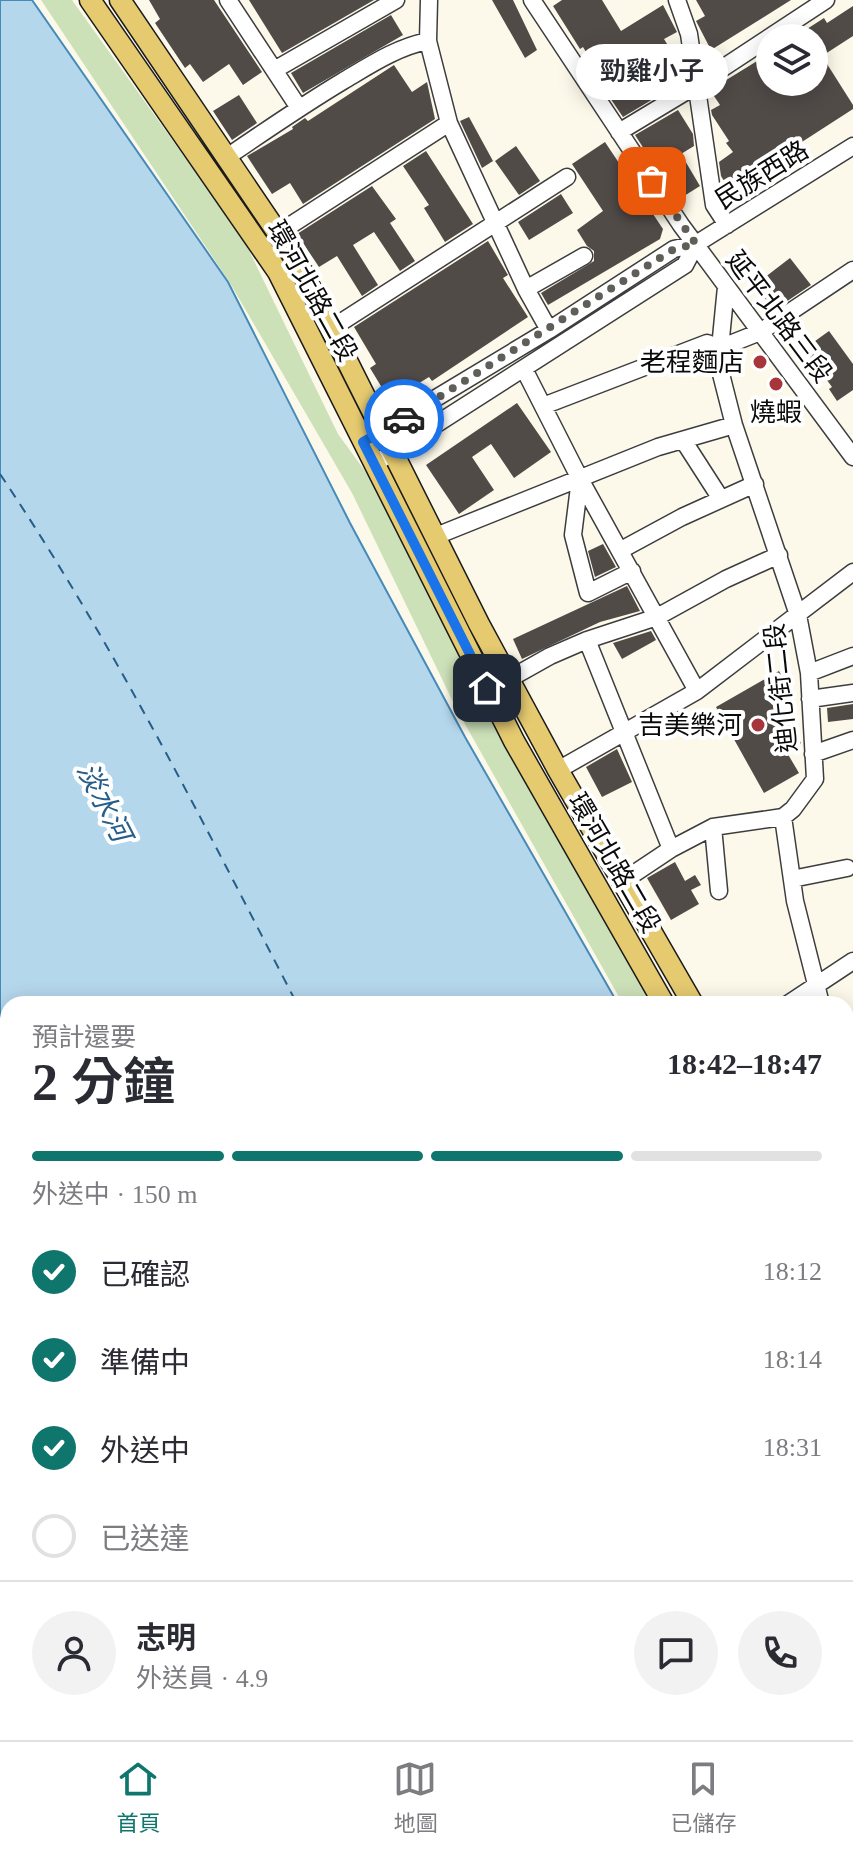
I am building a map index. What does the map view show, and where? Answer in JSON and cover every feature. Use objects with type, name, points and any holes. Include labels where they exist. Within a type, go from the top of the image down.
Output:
[{"type":"main road","name":"環河北路二段","points":[[90,0],[278,272],[514,741],[659,996]]},
{"type":"main road","name":"環河北路二段","points":[[120,0],[280,232],[298,263],[509,679],[688,996]]},
{"type":"street","points":[[229,0],[299,108]]},
{"type":"street","points":[[276,69],[396,0]]},
{"type":"street","points":[[429,0],[428,41],[449,123],[526,289],[549,330]]},
{"type":"street","name":"延平北路三段","points":[[532,0],[726,287],[853,457]]},
{"type":"street","points":[[677,0],[689,34],[714,205],[727,225]]},
{"type":"street","points":[[619,132],[826,0]]},
{"type":"street","points":[[227,157],[299,108],[385,56],[412,44],[428,41]]},
{"type":"street","points":[[280,232],[449,123]]},
{"type":"street","name":"民族西路","points":[[363,442],[549,330],[674,249],[696,244],[853,146]]},
{"type":"street","points":[[332,328],[567,177]]},
{"type":"street","name":"民族西路","points":[[374,464],[685,265],[696,244]]},
{"type":"street","points":[[526,289],[584,256]]},
{"type":"street","points":[[543,406],[707,343],[720,348],[760,332],[853,270]]},
{"type":"street","name":"迪化街二段","points":[[726,287],[720,348],[721,374],[734,425],[798,615],[809,673],[815,779],[793,809],[783,817]]},
{"type":"street","points":[[524,369],[580,479],[697,691]]},
{"type":"street","points":[[436,536],[658,447],[734,425]]},
{"type":"street","points":[[683,440],[721,499]]},
{"type":"street","points":[[580,479],[573,535],[588,593],[632,571]]},
{"type":"street","points":[[621,550],[755,484]]},
{"type":"street","points":[[509,679],[587,640],[657,617],[726,579],[779,555]]},
{"type":"street","points":[[558,770],[697,691],[853,572]]},
{"type":"street","points":[[587,640],[671,849]]},
{"type":"street","points":[[809,673],[853,656]]},
{"type":"street","points":[[810,699],[853,693]]},
{"type":"street","points":[[813,754],[853,740]]},
{"type":"street","points":[[623,881],[671,849],[713,827],[783,817],[792,879],[819,996]]},
{"type":"street","points":[[713,827],[719,891]]},
{"type":"street","points":[[792,879],[847,868]]},
{"type":"street","points":[[799,996],[852,964]]},
{"type":"green space","points":[[41,0],[72,0],[244,240],[338,434],[376,486],[650,996],[618,996],[457,710],[352,493],[230,283]]},
{"type":"water","name":"淡水河","points":[[0,0],[32,0],[228,282],[350,523],[465,737],[613,996],[0,996]]},
{"type":"building","points":[[149,0],[214,0],[262,72],[243,85],[229,64],[203,82],[190,64],[185,68],[155,23],[160,19]]},
{"type":"building","points":[[249,0],[374,0],[282,53]]},
{"type":"building","points":[[492,0],[513,0],[537,50],[525,58]]},
{"type":"building","points":[[562,0],[602,0],[621,31],[663,5],[677,32],[664,39],[683,70],[685,80],[623,117],[602,86],[605,84],[583,47],[580,49],[553,6]]},
{"type":"building","points":[[696,0],[791,0],[711,50],[696,21],[705,16]]},
{"type":"building","points":[[853,6],[853,36],[828,52],[828,24],[815,24],[824,18],[827,23]]},
{"type":"building","points":[[391,15],[403,35],[303,93],[291,73]]},
{"type":"building","points":[[756,62],[756,96],[828,96],[828,65],[853,109],[729,189],[721,176],[719,162],[733,152],[712,115],[711,110],[720,105],[710,90]]},
{"type":"building","points":[[394,65],[412,92],[427,82],[435,119],[303,204],[290,183],[272,194],[247,156]]},
{"type":"building","points":[[239,95],[257,123],[232,140],[213,111]]},
{"type":"building","points":[[678,110],[693,134],[694,146],[681,154],[700,186],[684,196],[664,164],[657,169],[635,135]]},
{"type":"building","points":[[469,117],[493,161],[482,168],[460,121]]},
{"type":"building","points":[[605,142],[663,229],[660,239],[548,305],[541,293],[594,261],[594,251],[577,230],[603,211],[572,164]]},
{"type":"building","points":[[516,146],[540,181],[519,195],[495,161]]},
{"type":"building","points":[[426,151],[473,224],[445,242],[424,208],[429,205],[403,166]]},
{"type":"building","points":[[372,186],[396,219],[390,223],[415,261],[400,271],[374,232],[353,245],[378,285],[362,296],[337,256],[319,267],[297,234]]},
{"type":"building","points":[[561,194],[573,213],[529,240],[518,222]]},
{"type":"building","points":[[488,241],[508,275],[503,278],[528,317],[432,381],[429,377],[390,401],[370,368],[376,364],[354,327]]},
{"type":"building","points":[[790,258],[811,285],[774,310],[755,285]]},
{"type":"building","points":[[829,331],[853,364],[853,390],[837,401],[829,389],[832,387],[804,349]]},
{"type":"building","points":[[517,403],[551,452],[514,478],[491,444],[472,457],[494,490],[459,514],[426,465]]},
{"type":"building","points":[[603,544],[616,567],[595,577],[588,551]]},
{"type":"building","points":[[627,586],[640,611],[600,622],[522,659],[513,639]]},
{"type":"building","points":[[651,631],[656,640],[622,659],[613,643]]},
{"type":"building","name":"吉美樂河","points":[[779,671],[792,695],[778,702],[801,743],[786,751],[799,773],[764,793],[716,707]]},
{"type":"building","points":[[853,704],[853,719],[828,722],[827,708]]},
{"type":"building","points":[[617,749],[632,782],[602,797],[586,767]]},
{"type":"building","points":[[675,862],[685,881],[695,875],[701,885],[691,890],[699,904],[671,920],[647,878]]},
{"type":"ferry route","points":[[0,474],[119,668],[293,996]]},
{"type":"way so far","points":[[404,419],[674,249],[696,244],[652,181]]},
{"type":"place","name":"勁雞小子","points":[[652,181]]},
{"type":"place","name":"老程麵店","points":[[760,362]]},
{"type":"place","name":"燒蝦","points":[[776,384]]},
{"type":"place","name":"吉美樂河","points":[[758,725]]},
{"type":"route","points":[[404,419],[363,442],[487,688]]}]
